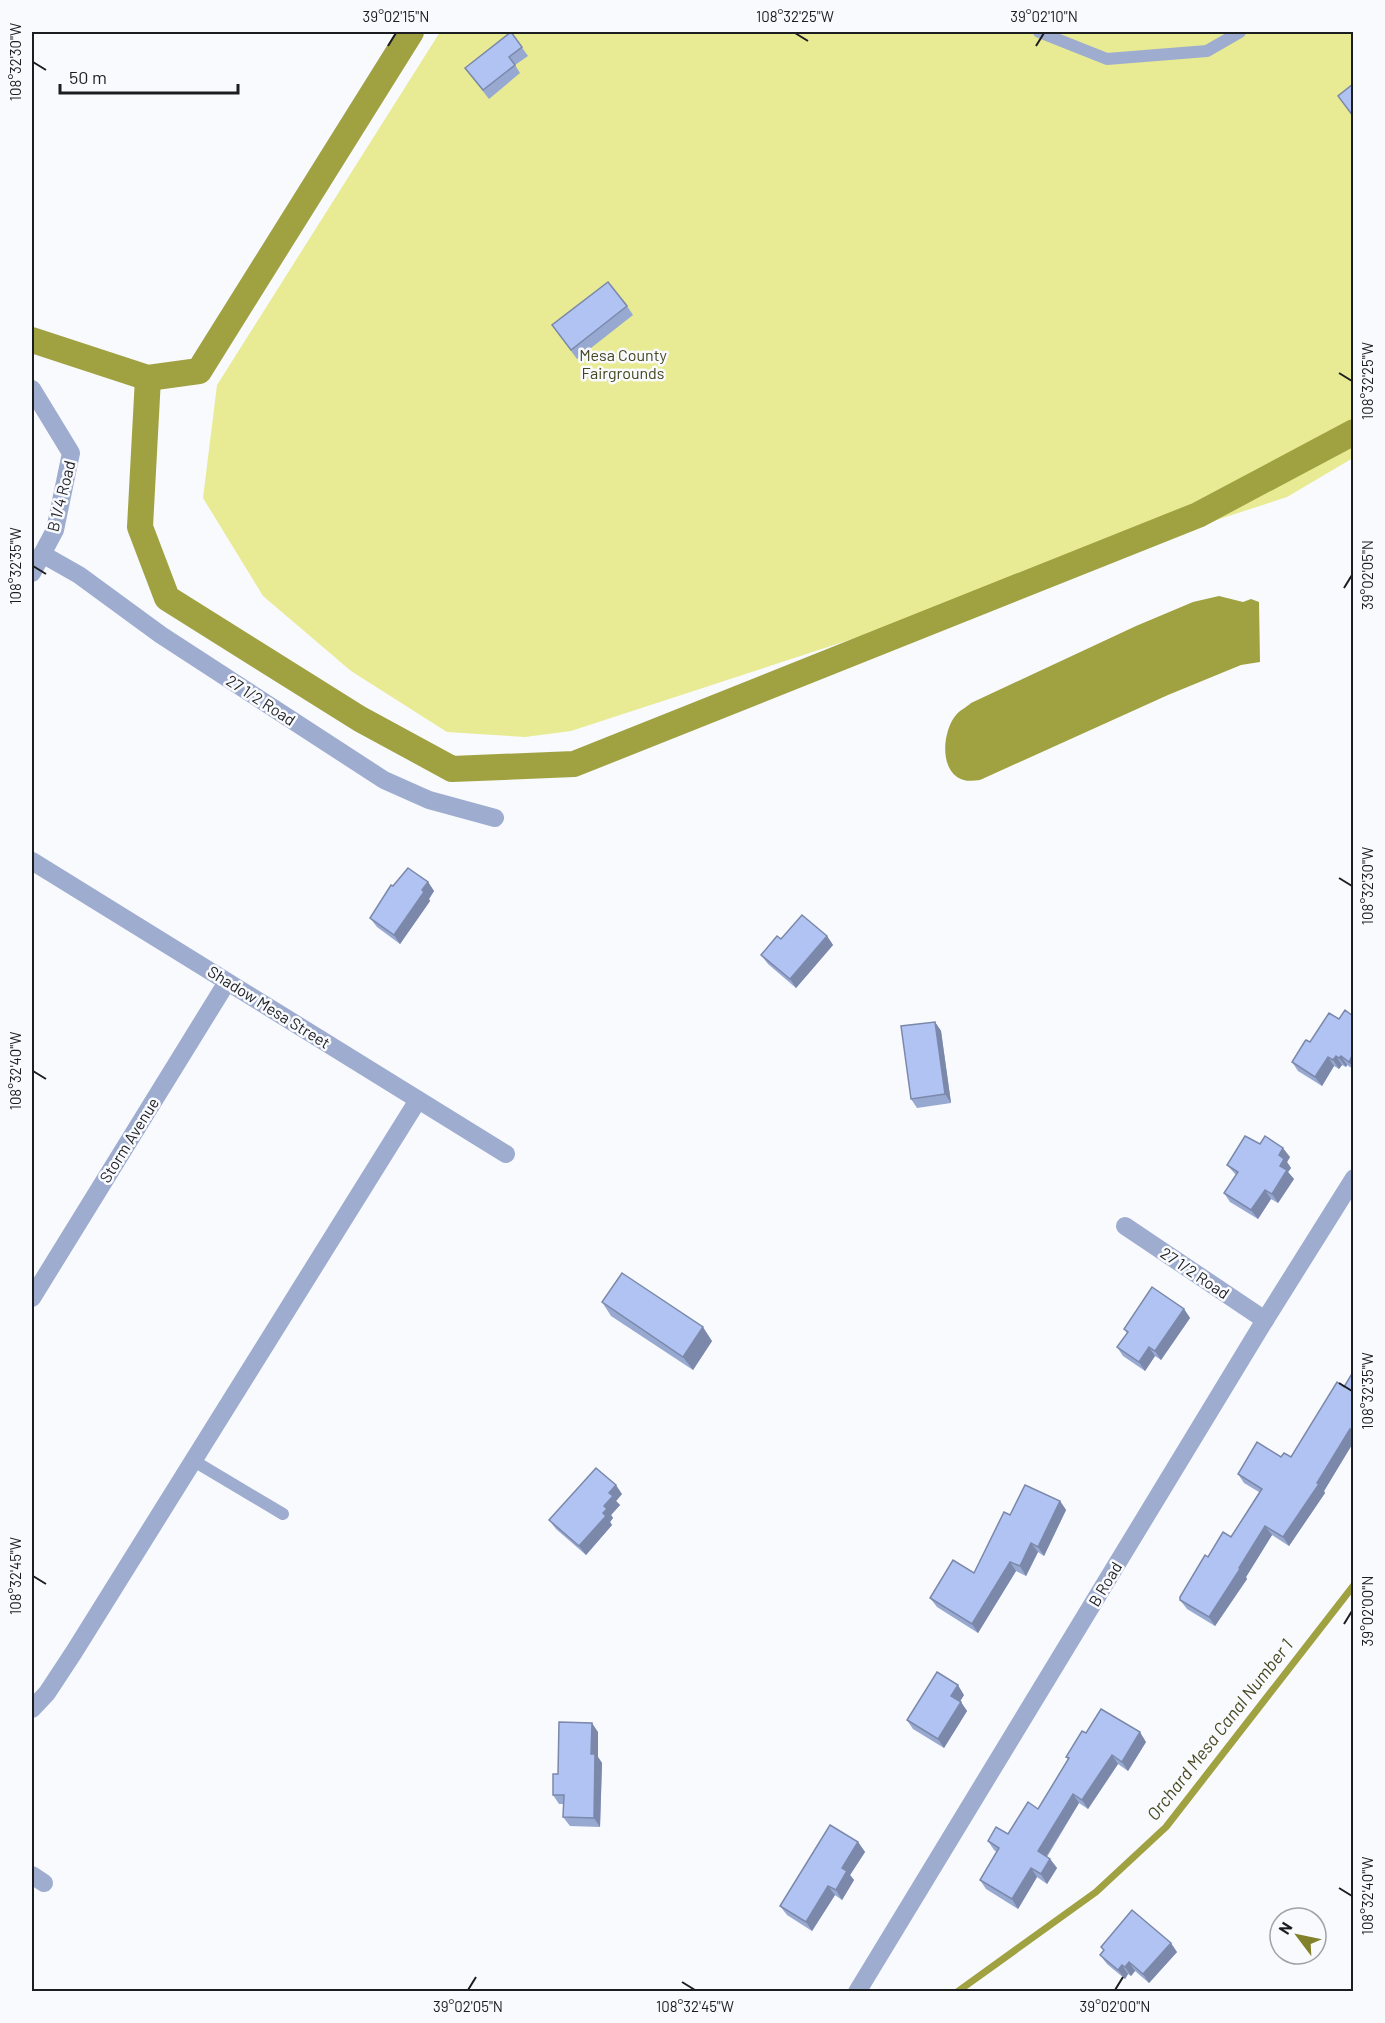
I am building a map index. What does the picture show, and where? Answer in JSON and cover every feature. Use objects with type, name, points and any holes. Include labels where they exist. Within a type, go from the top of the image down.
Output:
[{"type":"street","name":"B 1/4 Road","points":[[32,389],[71,453],[55,530],[32,573]]},
{"type":"street","name":"27 1/2 Road","points":[[42,554],[79,575],[161,635],[384,780],[429,800],[495,818]]},
{"type":"street","name":"Shadow Mesa Street","points":[[35,870],[227,982],[506,1154]]},
{"type":"street","name":"Storm Avenue","points":[[32,1298],[227,982]]},
{"type":"street","points":[[32,1709],[47,1693],[75,1652],[418,1100]]},
{"type":"street","name":"B Road","points":[[857,1992],[1353,1178]]},
{"type":"street","name":"27 1/2 Road","points":[[1125,1226],[1265,1320]]},
{"type":"lane","points":[[1039,32],[1107,60],[1207,51],[1240,32]]},
{"type":"lane","points":[[194,1461],[283,1514]]},
{"type":"green space","name":"Mesa County Fairgrounds","points":[[440,32],[1353,32],[1353,458],[1287,497],[571,731],[525,737],[447,732],[351,671],[263,596],[203,498],[217,385]]},
{"type":"shaded area","points":[[1219,596],[1243,602],[1251,599],[1259,602],[1260,662],[1241,665],[1168,695],[980,780],[963,780],[951,771],[946,755],[946,737],[956,715],[971,703],[1136,626],[1193,602]]},
{"type":"building","points":[[511,32],[522,47],[509,57],[515,65],[483,90],[465,68]]},
{"type":"building","points":[[1353,84],[1353,116],[1338,96]]},
{"type":"building","points":[[608,282],[627,306],[571,350],[552,325]]},
{"type":"building","points":[[408,868],[428,882],[422,890],[424,892],[394,935],[370,918],[391,885],[393,886]]},
{"type":"building","points":[[802,915],[827,936],[790,979],[761,955],[777,936],[781,939]]},
{"type":"building","points":[[1345,1010],[1353,1016],[1353,1054],[1349,1062],[1341,1056],[1339,1058],[1336,1056],[1333,1060],[1328,1057],[1315,1077],[1292,1062],[1305,1041],[1310,1042],[1329,1013],[1339,1019]]},
{"type":"building","points":[[935,1022],[945,1094],[911,1099],[901,1026]]},
{"type":"building","points":[[1245,1136],[1260,1144],[1265,1136],[1283,1148],[1279,1155],[1284,1159],[1280,1166],[1287,1170],[1272,1194],[1265,1190],[1251,1210],[1224,1193],[1238,1172],[1227,1165]]},
{"type":"building","points":[[622,1273],[703,1327],[683,1357],[602,1302]]},
{"type":"building","points":[[1152,1287],[1184,1309],[1155,1351],[1149,1347],[1139,1362],[1117,1347],[1128,1332],[1124,1329]]},
{"type":"building","points":[[1353,1372],[1353,1430],[1350,1429],[1317,1483],[1319,1484],[1283,1537],[1265,1526],[1209,1617],[1180,1600],[1205,1555],[1208,1557],[1223,1532],[1231,1537],[1262,1489],[1238,1474],[1257,1442],[1281,1457],[1284,1453],[1291,1457],[1337,1382],[1344,1387]]},
{"type":"building","points":[[596,1468],[616,1485],[609,1493],[613,1496],[604,1506],[607,1509],[603,1513],[606,1516],[579,1546],[549,1520]]},
{"type":"building","points":[[1025,1485],[1060,1501],[1038,1547],[1031,1543],[1020,1566],[1010,1562],[972,1624],[930,1598],[953,1560],[974,1573],[1004,1512],[1010,1515]]},
{"type":"building","points":[[937,1672],[958,1685],[951,1696],[961,1702],[938,1739],[907,1720]]},
{"type":"building","points":[[1101,1709],[1140,1732],[1122,1762],[1112,1755],[1082,1800],[1073,1794],[1038,1851],[1050,1859],[1041,1874],[1031,1868],[1012,1899],[980,1880],[999,1848],[988,1841],[996,1827],[1008,1834],[1028,1802],[1038,1809],[1069,1758],[1066,1757],[1082,1731],[1086,1733]]},
{"type":"building","points":[[559,1722],[592,1723],[591,1754],[595,1754],[594,1818],[563,1817],[564,1795],[553,1795],[553,1774],[558,1774]]},
{"type":"building","points":[[830,1825],[858,1842],[842,1868],[847,1871],[836,1890],[828,1886],[806,1922],[780,1906]]},
{"type":"building","points":[[1132,1910],[1171,1943],[1143,1974],[1129,1962],[1118,1970],[1100,1955],[1104,1950],[1101,1947]]},
{"type":"waterway","points":[[32,340],[148,378],[199,371],[411,32]]},
{"type":"waterway","points":[[148,378],[140,527],[167,598],[360,719],[452,769],[574,764],[1198,515],[1354,432]]},
{"type":"waterway","name":"Orchard Mesa Canal Number 1","points":[[957,1992],[1096,1892],[1166,1827],[1354,1585]]}]
